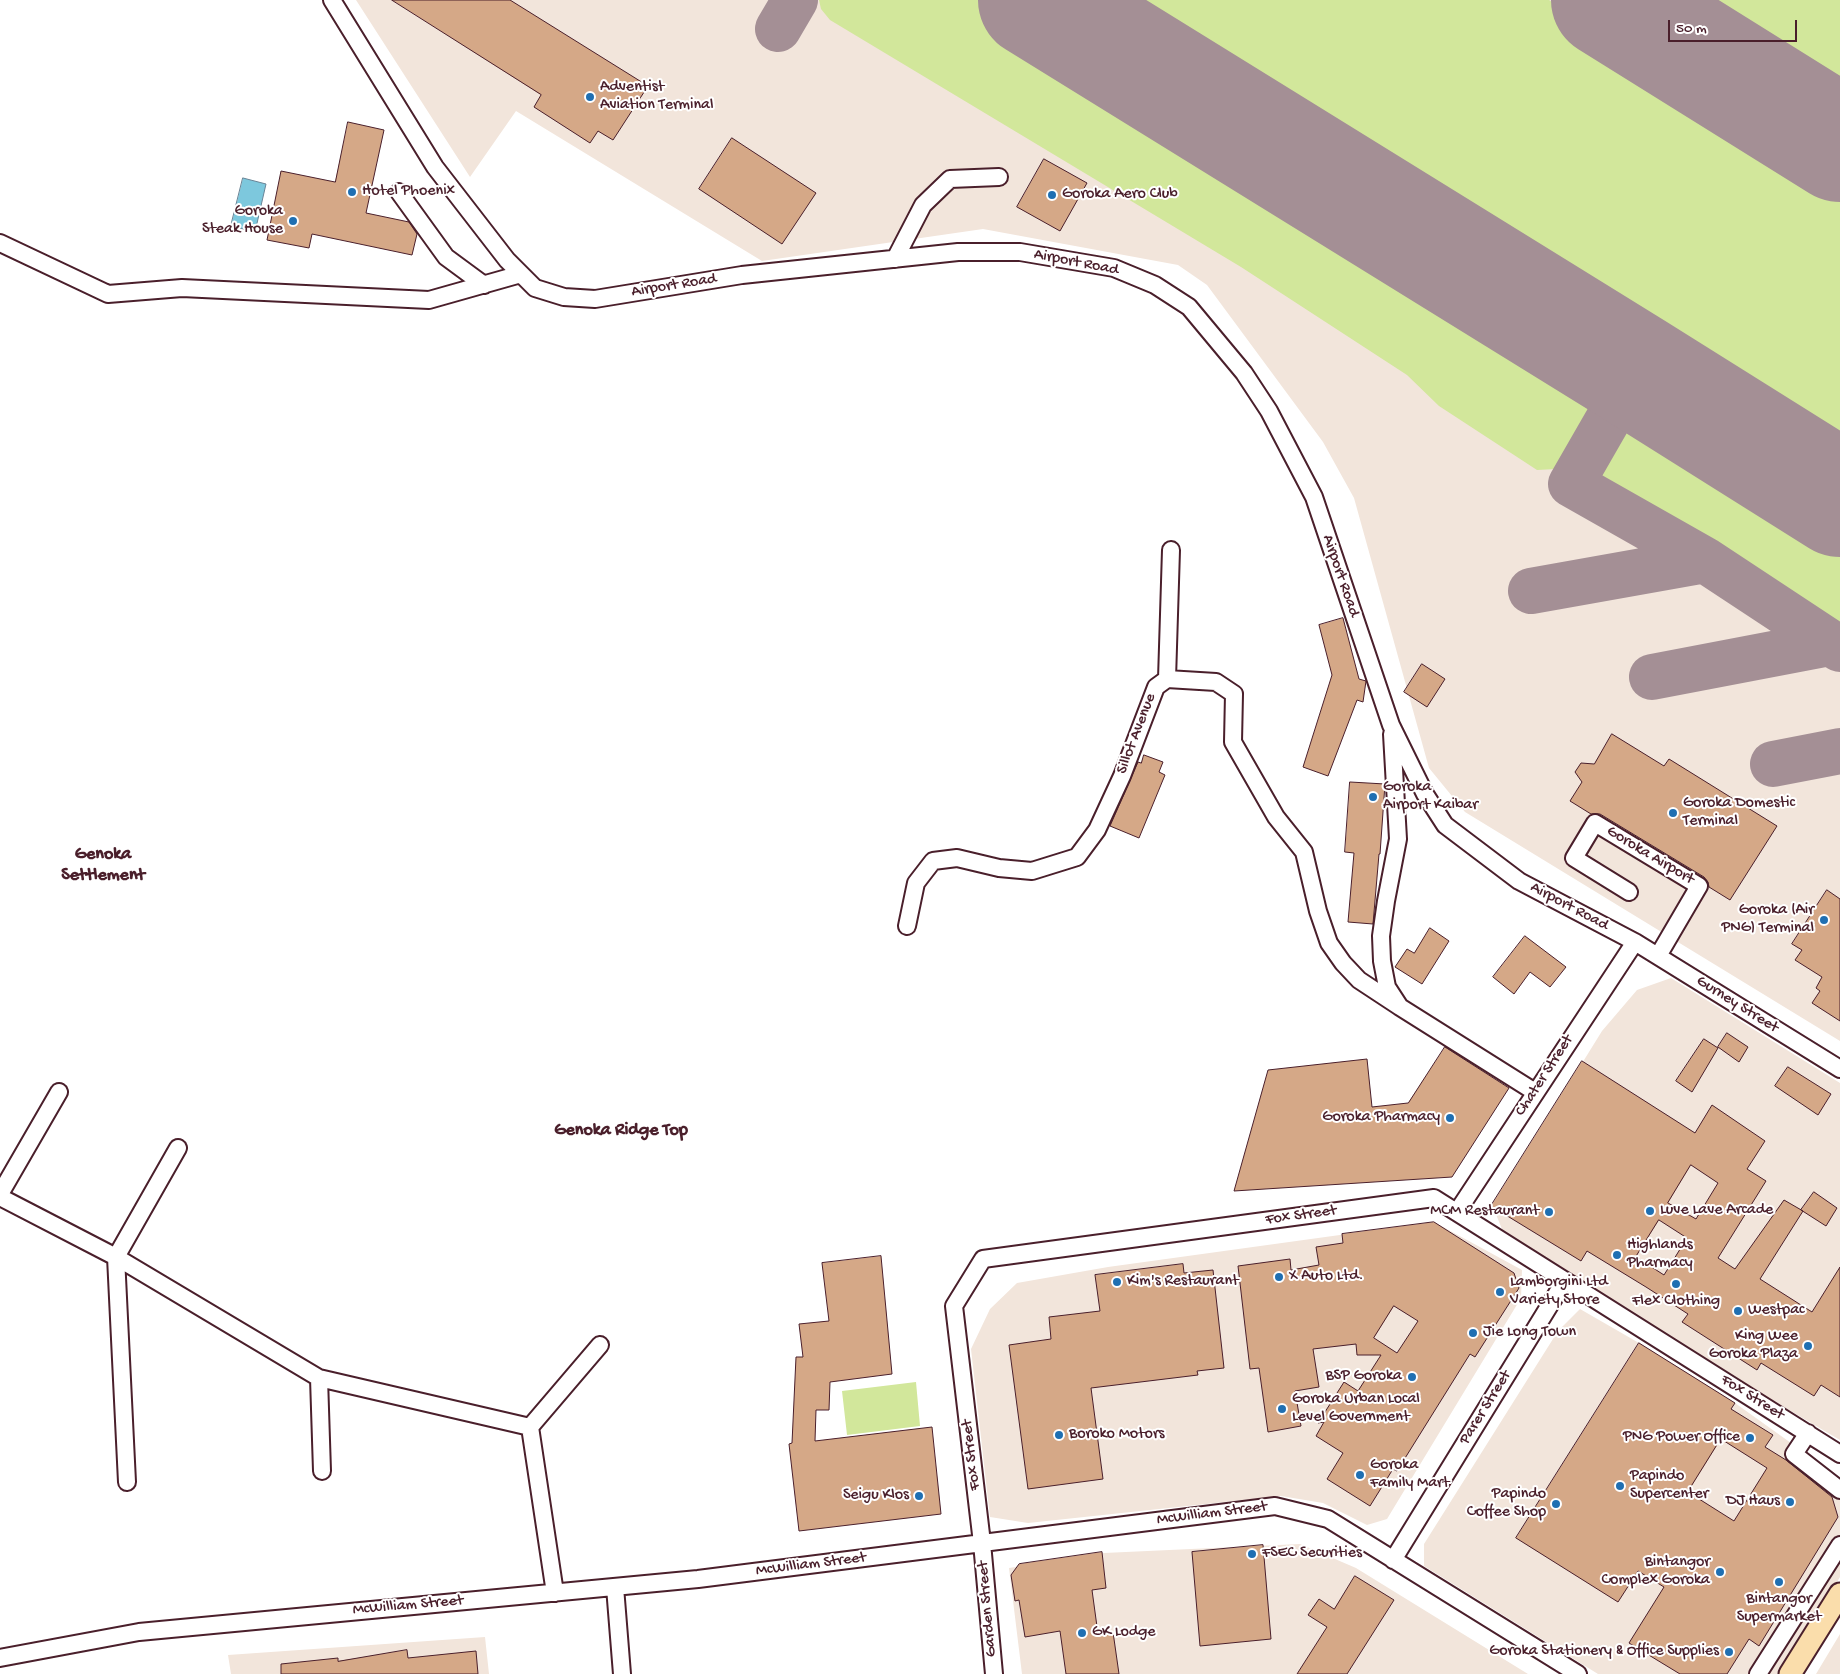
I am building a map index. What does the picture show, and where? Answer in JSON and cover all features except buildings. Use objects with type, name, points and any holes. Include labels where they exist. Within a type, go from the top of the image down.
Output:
[{"type":"main road","points":[[1790,1674],[1840,1594]]},
{"type":"street","name":"Airport Road","points":[[332,0],[436,166],[507,260],[536,288],[564,297],[595,299],[742,275],[958,252],[1020,252],[1114,268],[1155,285],[1189,307],[1244,373],[1268,411],[1314,497],[1391,725],[1425,794],[1445,825],[1519,880],[1634,942]]},
{"type":"street","points":[[894,259],[923,205],[950,179],[999,177]]},
{"type":"street","points":[[399,192],[446,257],[484,285]]},
{"type":"street","points":[[0,243],[108,294],[182,288],[429,300],[521,274]]},
{"type":"street","points":[[1167,679],[1171,550]]},
{"type":"street","name":"Sillot Avenue","points":[[907,926],[916,883],[933,861],[957,858],[999,868],[1032,871],[1077,857],[1097,830],[1122,776],[1156,688],[1167,679],[1216,682],[1234,694],[1233,742],[1276,818],[1304,852],[1318,911],[1329,943],[1343,963],[1359,980],[1400,1007]]},
{"type":"street","points":[[1391,725],[1398,839],[1381,936],[1382,960],[1387,987],[1400,1007],[1535,1092]]},
{"type":"street","name":"Goroka Airport","points":[[1629,892],[1574,858],[1595,823],[1699,886],[1658,956]]},
{"type":"street","name":"Gurney Street","points":[[1634,942],[1840,1068]]},
{"type":"street","name":"Chater Street","points":[[1457,1212],[1634,942]]},
{"type":"street","points":[[59,1092],[0,1196],[116,1257],[319,1378],[530,1427]]},
{"type":"street","points":[[127,1482],[116,1257],[178,1148]]},
{"type":"street","name":"Fox Street","points":[[982,1543],[954,1306],[983,1260],[1434,1198],[1564,1282],[1840,1454]]},
{"type":"street","name":"Parer Street","points":[[1393,1560],[1564,1282]]},
{"type":"street","points":[[555,1593],[530,1427],[600,1345]]},
{"type":"street","points":[[319,1378],[322,1472]]},
{"type":"street","points":[[1808,1433],[1794,1454],[1840,1490]]},
{"type":"street","name":"McWilliam Street","points":[[0,1658],[139,1632],[698,1579],[1275,1506],[1328,1519],[1578,1674]]},
{"type":"street","name":"Garden Street","points":[[982,1543],[994,1674]]},
{"type":"street","points":[[1758,1674],[1840,1545]]},
{"type":"street","points":[[615,1587],[622,1674]]},
{"type":"shaded area","points":[[356,0],[1840,0],[1840,1041],[1465,812],[1429,768],[1354,498],[1323,442],[1207,285],[1178,265],[983,229],[762,261],[516,111],[470,177]]},
{"type":"shaded area","points":[[1671,978],[1840,1083],[1840,1440],[1731,1376],[1504,1234],[1493,1207],[1602,1031],[1637,990]]},
{"type":"shaded area","points":[[1434,1222],[1522,1270],[1521,1298],[1387,1519],[1367,1525],[1323,1503],[1281,1496],[1028,1523],[990,1517],[971,1349],[990,1309],[1017,1283],[1108,1267]]},
{"type":"shaded area","points":[[1580,1309],[1639,1343],[1735,1403],[1840,1478],[1840,1577],[1781,1674],[1598,1674],[1424,1566],[1424,1544],[1558,1331]]},
{"type":"shaded area","points":[[1300,1544],[1356,1568],[1528,1674],[1022,1674],[1009,1568],[1104,1553]]},
{"type":"shaded area","points":[[1840,1634],[1840,1674],[1816,1674]]},
{"type":"shaded area","points":[[485,1637],[489,1674],[231,1674],[228,1655]]},
{"type":"green space","points":[[819,0],[995,0],[1583,360],[1595,375],[1601,397],[1571,453],[1556,469],[1537,470],[1439,406],[1407,375],[1241,267],[830,20],[821,9]]},
{"type":"green space","points":[[1084,0],[1549,0],[1840,183],[1840,476]]},
{"type":"green space","points":[[1691,0],[1840,0],[1840,93]]},
{"type":"green space","points":[[1638,399],[1651,402],[1840,520],[1840,630],[1589,479],[1590,471],[1622,416]]},
{"type":"green space","points":[[916,1382],[920,1426],[847,1435],[842,1391]]},
{"type":"water","points":[[243,178],[266,184],[255,232],[231,226]]},
{"type":"taxiway","points":[[778,29],[795,0]]},
{"type":"taxiway","points":[[1636,371],[1571,484],[1705,560]]},
{"type":"taxiway","points":[[1531,591],[1705,560],[1840,649]]},
{"type":"taxiway","points":[[1652,677],[1830,643]]},
{"type":"taxiway","points":[[1773,764],[1840,751]]},
{"type":"runway","points":[[1036,0],[1840,499]]},
{"type":"runway","points":[[1609,0],[1840,144]]},
{"type":"place","name":"Adventist Aviation Terminal","points":[[590,97]]},
{"type":"place","name":"Hotel Phoenix","points":[[352,192]]},
{"type":"place","name":"Goroka Aero Club","points":[[1052,195]]},
{"type":"place","name":"Goroka Steak House","points":[[293,221]]},
{"type":"place","name":"Goroka Airport Kaibar","points":[[1373,797]]},
{"type":"place","name":"Goroka Domestic Terminal","points":[[1673,813]]},
{"type":"place","name":"Goroka (Air PNG) Terminal","points":[[1824,920]]},
{"type":"place","name":"Goroka Pharmacy","points":[[1450,1118]]},
{"type":"place","name":"Luve Lave Arcade","points":[[1650,1211]]},
{"type":"place","name":"MCM Restaurant","points":[[1549,1212]]},
{"type":"place","name":"Highlands Pharmacy","points":[[1617,1255]]},
{"type":"place","name":"X Auto Ltd.","points":[[1279,1277]]},
{"type":"place","name":"Kim's Restaurant","points":[[1117,1282]]},
{"type":"place","name":"Flex Clothing","points":[[1676,1284]]},
{"type":"place","name":"Lamborgini Ltd Variety Store","points":[[1500,1292]]},
{"type":"place","name":"Westpac","points":[[1738,1311]]},
{"type":"place","name":"Jie Long Town","points":[[1473,1333]]},
{"type":"place","name":"King Wee Goroka Plaza","points":[[1808,1346]]},
{"type":"place","name":"BSP Goroka","points":[[1412,1377]]},
{"type":"place","name":"Goroka Urban Local Level Government","points":[[1282,1409]]},
{"type":"place","name":"Boroko Motors","points":[[1059,1435]]},
{"type":"place","name":"PNG Power Office","points":[[1750,1438]]},
{"type":"place","name":"Goroka Family Mart","points":[[1360,1475]]},
{"type":"place","name":"Papindo Supercenter","points":[[1620,1486]]},
{"type":"place","name":"Seigu Klos","points":[[919,1496]]},
{"type":"place","name":"DJ Haus","points":[[1790,1502]]},
{"type":"place","name":"Papindo Coffee Shop","points":[[1556,1504]]},
{"type":"place","name":"FSEC Securities","points":[[1252,1554]]},
{"type":"place","name":"Bintangor Complex Goroka","points":[[1720,1572]]},
{"type":"place","name":"Bintangor Supermarket","points":[[1779,1582]]},
{"type":"place","name":"GK Lodge","points":[[1082,1633]]},
{"type":"place","name":"Goroka Stationery & Office Supplies","points":[[1729,1652]]},
{"type":"district","name":"Genoka Settlement","points":[[103,865]]},
{"type":"district","name":"Genoka Ridge Top","points":[[621,1131]]}]
